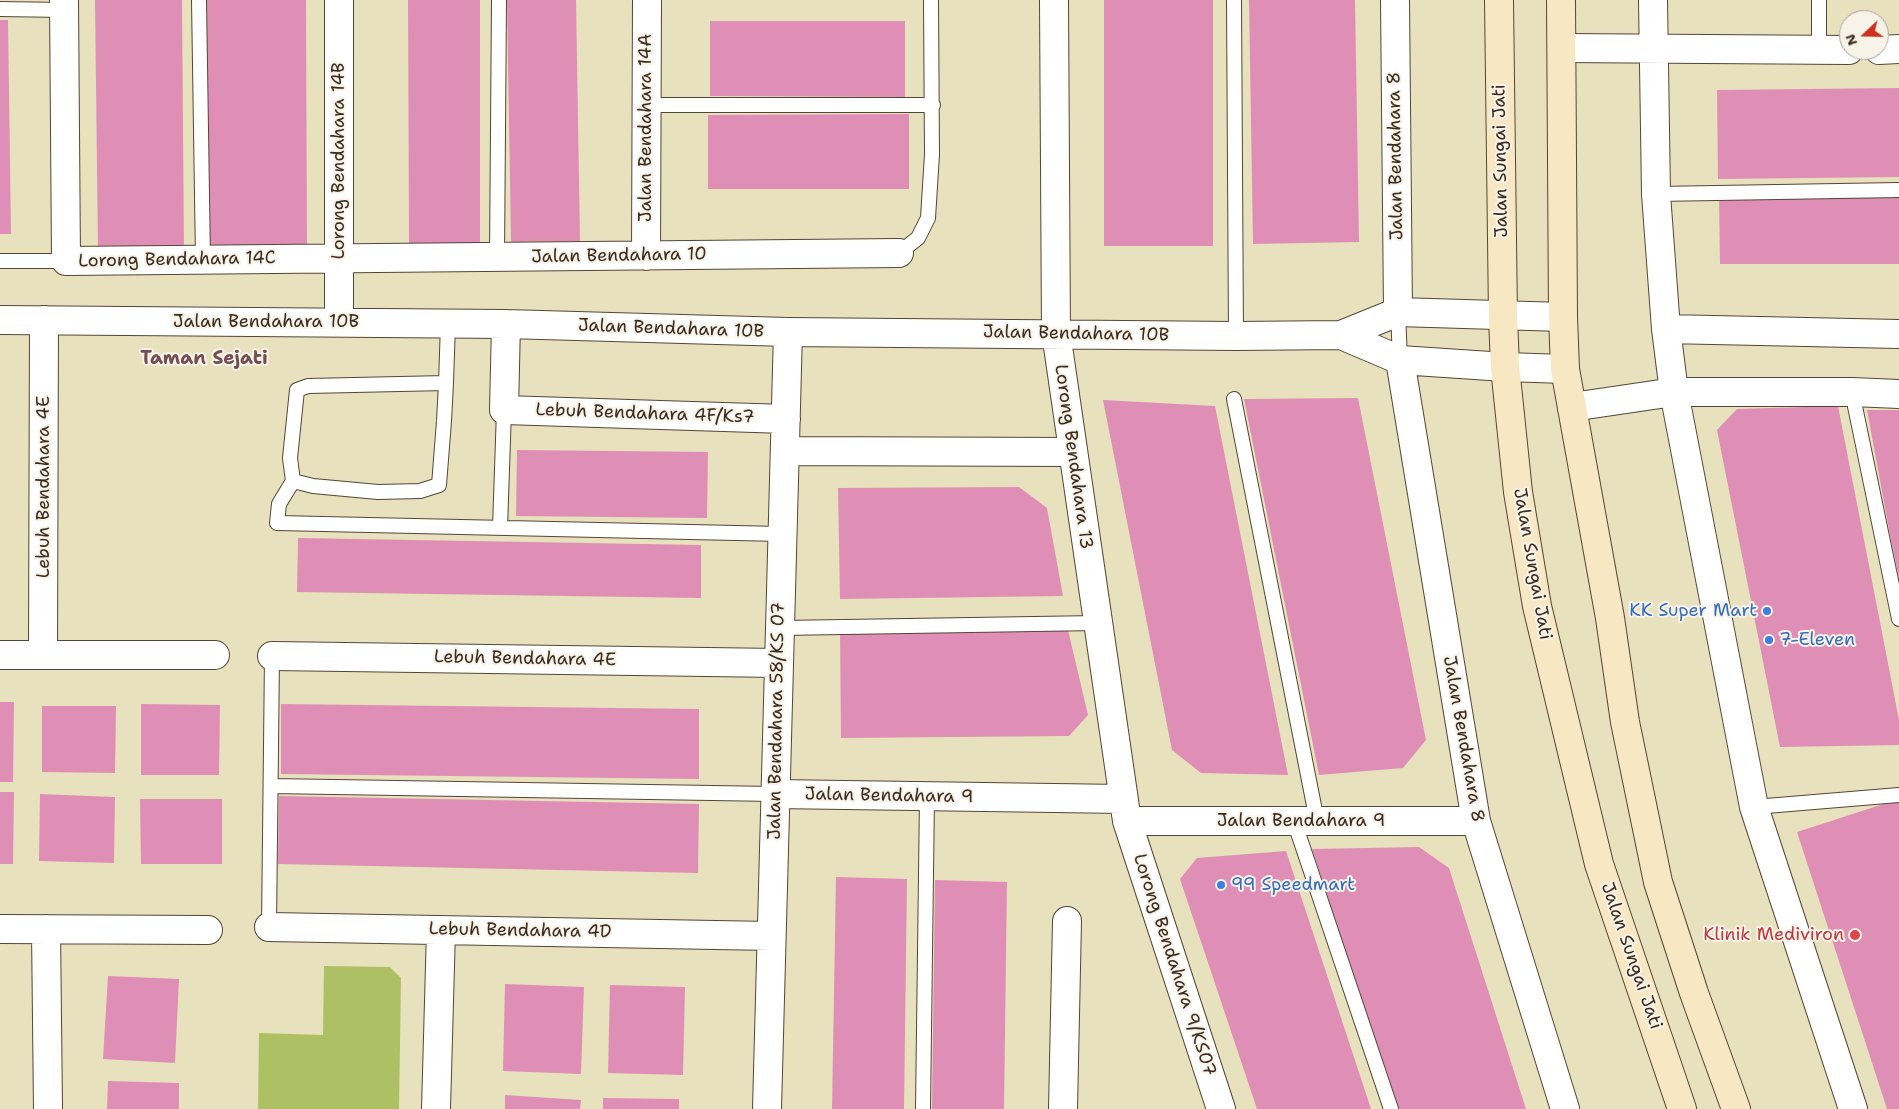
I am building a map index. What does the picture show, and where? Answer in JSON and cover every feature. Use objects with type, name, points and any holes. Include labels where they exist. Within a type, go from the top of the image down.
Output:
[{"type":"main road","name":"Jalan Sungai Jati","points":[[1499,0],[1503,317],[1518,492],[1540,615],[1599,864],[1682,1109]]},
{"type":"main road","points":[[1561,0],[1563,318],[1566,369],[1572,408],[1610,618],[1625,722],[1658,882],[1694,994],[1736,1109]]},
{"type":"street","name":"Lorong Bendahara 14B","points":[[339,0],[339,322]]},
{"type":"street","name":"Jalan Bendahara 14A","points":[[646,256],[647,0]]},
{"type":"street","name":"Lorong Bendahara 13","points":[[1054,0],[1056,333],[1125,810]]},
{"type":"street","name":"Jalan Bendahara 8","points":[[1395,0],[1398,312]]},
{"type":"street","points":[[1653,0],[1656,194],[1666,329],[1674,392],[1754,807],[1853,1109]]},
{"type":"street","name":"Lorong Bendahara 14C","points":[[64,5],[66,261],[339,259]]},
{"type":"street","points":[[1562,48],[1839,50]]},
{"type":"street","name":"Jalan Bendahara 10","points":[[339,259],[899,253]]},
{"type":"street","name":"Jalan Bendahara 10B","points":[[0,320],[506,324],[788,332],[1236,336],[1341,335],[1398,312],[1563,318]]},
{"type":"street","name":"Lebuh Bendahara 4E","points":[[43,654],[44,320]]},
{"type":"street","points":[[504,410],[506,324]]},
{"type":"street","points":[[1666,329],[1899,334]]},
{"type":"street","name":"Jalan Bendahara 58/KS 07","points":[[767,1109],[788,332]]},
{"type":"street","name":"Jalan Bendahara 10B","points":[[1341,335],[1400,360],[1506,368],[1566,369]]},
{"type":"street","name":"Jalan Bendahara 8","points":[[1400,360],[1476,821],[1565,1109]]},
{"type":"street","points":[[1572,408],[1674,392],[1852,392],[1899,394]]},
{"type":"street","name":"Lebuh Bendahara 4F/Ks7","points":[[504,410],[786,419]]},
{"type":"street","points":[[784,451],[1073,452]]},
{"type":"street","points":[[0,654],[215,655]]},
{"type":"street","name":"Lebuh Bendahara 4E","points":[[272,656],[779,663]]},
{"type":"street","name":"Jalan Bendahara 9","points":[[775,794],[927,796],[1306,821],[1476,821]]},
{"type":"street","name":"Lorong Bendahara 9/KS07","points":[[1125,810],[1221,1109]]},
{"type":"street","points":[[1063,1109],[1067,921]]},
{"type":"street","name":"Lebuh Bendahara 4D","points":[[268,926],[772,936]]},
{"type":"street","points":[[0,929],[208,930]]},
{"type":"street","points":[[46,929],[48,1109]]},
{"type":"street","points":[[436,1109],[441,930]]},
{"type":"lane","points":[[199,0],[203,260]]},
{"type":"lane","points":[[497,257],[499,0]]},
{"type":"lane","points":[[899,253],[918,238],[928,218],[933,105],[931,0]]},
{"type":"lane","points":[[1234,0],[1236,336]]},
{"type":"lane","points":[[1819,0],[1819,50]]},
{"type":"lane","points":[[0,9],[64,5]]},
{"type":"lane","points":[[646,105],[933,105]]},
{"type":"lane","points":[[1656,194],[1899,190]]},
{"type":"lane","points":[[0,262],[66,261]]},
{"type":"lane","points":[[1398,312],[1400,360]]},
{"type":"lane","points":[[293,482],[313,486],[378,492],[420,491],[439,485],[448,324]]},
{"type":"lane","points":[[446,383],[308,386],[297,390],[290,458],[293,482],[279,504],[277,523],[782,534]]},
{"type":"lane","points":[[1852,392],[1899,619]]},
{"type":"lane","points":[[1234,399],[1306,821],[1390,1109]]},
{"type":"lane","points":[[500,528],[504,410]]},
{"type":"lane","points":[[780,628],[1098,623]]},
{"type":"lane","points":[[268,926],[272,656]]},
{"type":"lane","points":[[271,786],[775,794]]},
{"type":"lane","points":[[1754,807],[1899,795]]},
{"type":"lane","points":[[924,1109],[927,796]]},
{"type":"green space","points":[[324,966],[390,967],[401,978],[399,1109],[258,1109],[259,1033],[323,1035]]},
{"type":"building","points":[[95,0],[182,0],[184,250],[98,251]]},
{"type":"building","points":[[205,0],[306,0],[307,254],[207,254]]},
{"type":"building","points":[[408,0],[480,0],[480,244],[409,243]]},
{"type":"building","points":[[507,0],[576,0],[580,241],[511,242]]},
{"type":"building","points":[[1104,0],[1213,0],[1213,246],[1104,246]]},
{"type":"building","points":[[1249,0],[1355,0],[1359,242],[1253,244]]},
{"type":"building","points":[[0,20],[8,20],[11,234],[0,234]]},
{"type":"building","points":[[710,21],[905,21],[905,97],[710,96]]},
{"type":"building","points":[[1899,88],[1899,177],[1718,179],[1717,90]]},
{"type":"building","points":[[909,114],[909,189],[708,189],[708,115]]},
{"type":"building","points":[[1899,193],[1899,264],[1720,264],[1719,194]]},
{"type":"building","points":[[1358,398],[1426,740],[1403,768],[1319,775],[1244,399]]},
{"type":"building","points":[[1103,400],[1215,406],[1288,775],[1201,773],[1172,750]]},
{"type":"building","points":[[1838,406],[1899,720],[1899,745],[1780,747],[1717,430],[1737,409]]},
{"type":"building","points":[[1867,410],[1899,410],[1899,577],[1891,540]]},
{"type":"building","points":[[517,450],[708,452],[707,518],[516,516]]},
{"type":"building","points":[[1019,487],[1047,508],[1063,596],[840,599],[838,488]]},
{"type":"building","points":[[298,538],[701,545],[701,598],[297,592]]},
{"type":"building","points":[[1068,630],[1088,715],[1069,736],[841,738],[840,631]]},
{"type":"building","points":[[0,702],[14,702],[13,782],[0,782]]},
{"type":"building","points":[[141,704],[220,705],[219,775],[141,775]]},
{"type":"building","points":[[281,704],[699,709],[699,779],[281,774]]},
{"type":"building","points":[[42,706],[116,706],[115,773],[42,772]]},
{"type":"building","points":[[0,792],[14,792],[13,864],[0,864]]},
{"type":"building","points":[[40,794],[115,797],[114,863],[39,861]]},
{"type":"building","points":[[279,796],[699,804],[698,873],[278,864]]},
{"type":"building","points":[[140,799],[222,799],[222,864],[141,864]]},
{"type":"building","points":[[1899,799],[1899,1109],[1887,1109],[1797,832]]},
{"type":"building","points":[[1419,847],[1449,868],[1526,1109],[1397,1109],[1312,849]]},
{"type":"building","points":[[1286,851],[1371,1109],[1257,1109],[1180,879],[1197,858]]},
{"type":"building","points":[[836,877],[907,879],[904,1109],[832,1109]]},
{"type":"building","points":[[935,880],[1007,882],[1004,1109],[932,1109]]},
{"type":"building","points":[[108,976],[179,979],[175,1063],[103,1059]]},
{"type":"building","points":[[505,984],[584,987],[581,1074],[503,1071]]},
{"type":"building","points":[[610,985],[685,987],[683,1075],[608,1073]]},
{"type":"building","points":[[108,1081],[179,1083],[179,1109],[107,1109]]},
{"type":"building","points":[[505,1095],[581,1100],[580,1109],[505,1109]]},
{"type":"building","points":[[603,1098],[679,1099],[679,1109],[603,1109]]},
{"type":"place","name":"KK Super Mart","points":[[1767,611]]},
{"type":"place","name":"7-Eleven","points":[[1769,640]]},
{"type":"place","name":"99 Speedmart","points":[[1221,885]]},
{"type":"place","name":"Klinik Mediviron","points":[[1855,935]]},
{"type":"district","name":"Taman Sejati","points":[[204,359]]}]
